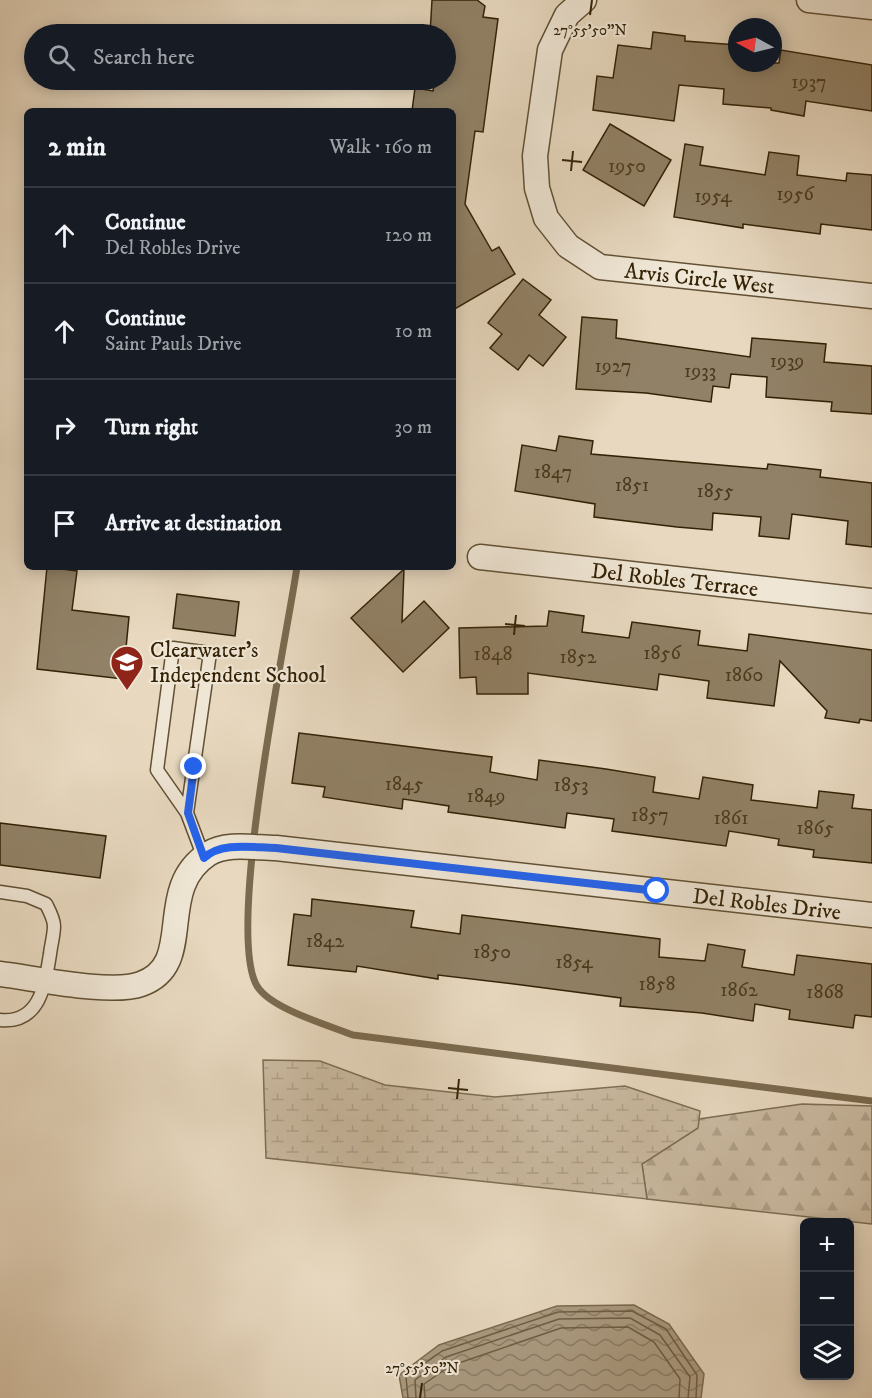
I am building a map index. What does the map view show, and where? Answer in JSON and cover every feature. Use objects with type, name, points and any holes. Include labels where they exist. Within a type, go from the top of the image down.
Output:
[{"type":"street","points":[[809,0],[872,7]]},
{"type":"street","name":"Arvis Circle West","points":[[576,8],[550,50],[535,156],[537,188],[546,218],[568,246],[600,267],[872,297]]},
{"type":"street","name":"Del Robles Terrace","points":[[480,557],[872,601]]},
{"type":"street","name":"Del Robles Drive","points":[[204,858],[209,854],[233,847],[276,848],[872,915]]},
{"type":"street","points":[[0,974],[108,987],[140,985],[161,973],[172,955],[178,892],[204,858]]},
{"type":"lane","points":[[188,813],[210,653],[172,648],[156,770],[188,813],[204,858]]},
{"type":"lane","points":[[0,892],[27,896],[46,904],[54,925],[46,980],[37,1006],[24,1017],[12,1021],[0,1020]]},
{"type":"green space","points":[[263,1060],[320,1061],[385,1085],[495,1097],[625,1086],[700,1111],[698,1128],[642,1164],[647,1199],[266,1158]]},
{"type":"green space","points":[[802,1104],[872,1106],[872,1224],[854,1222],[854,1218],[818,1218],[647,1199],[642,1164],[697,1128],[699,1119]]},
{"type":"water","points":[[634,1305],[669,1324],[704,1374],[701,1398],[403,1398],[399,1375],[439,1345],[557,1306]]},
{"type":"building","points":[[432,0],[477,0],[485,6],[483,17],[498,19],[483,132],[475,131],[465,204],[492,251],[499,247],[515,274],[456,308],[456,108],[412,108],[415,90],[456,90],[456,24],[431,24]]},
{"type":"building","points":[[653,32],[685,36],[685,41],[728,44],[728,72],[782,72],[782,50],[872,65],[872,111],[806,101],[804,116],[771,110],[771,108],[723,104],[724,89],[679,85],[674,121],[593,110],[597,76],[613,78],[618,45],[651,49]]},
{"type":"building","points":[[610,124],[671,160],[644,206],[583,170]]},
{"type":"building","points":[[685,144],[703,147],[700,165],[765,175],[769,152],[799,156],[797,175],[846,181],[847,173],[872,175],[872,230],[821,224],[820,234],[743,224],[743,228],[674,217]]},
{"type":"building","points":[[523,279],[551,300],[539,315],[566,337],[543,366],[529,355],[518,370],[490,348],[502,334],[488,323]]},
{"type":"building","points":[[582,317],[617,320],[616,338],[750,357],[752,338],[826,344],[824,362],[872,366],[872,414],[831,411],[832,402],[766,397],[767,377],[731,374],[729,388],[713,386],[711,402],[646,393],[576,389]]},
{"type":"building","points":[[559,436],[593,441],[591,454],[767,469],[768,464],[821,470],[820,477],[872,483],[872,547],[846,544],[848,521],[792,514],[789,539],[759,536],[761,517],[713,513],[712,530],[677,527],[594,517],[595,504],[515,491],[522,445],[556,451]]},
{"type":"building","points":[[47,570],[77,571],[72,610],[129,617],[123,679],[37,669]]},
{"type":"building","points":[[404,570],[402,622],[424,601],[449,628],[403,672],[351,618]]},
{"type":"building","points":[[177,594],[239,602],[235,636],[173,628]]},
{"type":"building","points":[[549,611],[584,616],[582,632],[629,638],[632,622],[700,631],[698,645],[747,651],[749,634],[872,650],[872,721],[860,719],[859,723],[825,718],[827,711],[780,661],[774,706],[707,698],[709,681],[659,674],[657,690],[528,673],[528,694],[477,694],[476,677],[460,678],[459,628],[547,626]]},
{"type":"building","points":[[299,733],[492,757],[490,772],[537,780],[539,760],[655,777],[653,792],[699,799],[703,777],[753,785],[751,800],[817,808],[819,791],[854,795],[852,808],[872,810],[872,863],[813,857],[814,850],[778,845],[779,839],[729,831],[726,846],[612,831],[614,819],[567,813],[565,828],[448,812],[449,806],[403,799],[402,809],[323,797],[325,787],[292,783]]},
{"type":"building","points":[[0,823],[106,836],[100,878],[0,865]]},
{"type":"building","points":[[312,899],[414,911],[411,927],[460,934],[462,915],[660,939],[659,957],[705,961],[708,944],[745,950],[742,967],[794,975],[797,955],[872,964],[872,1017],[855,1015],[853,1028],[789,1019],[790,1010],[755,1004],[753,1021],[702,1013],[620,1006],[621,998],[522,985],[438,975],[438,979],[357,966],[356,972],[288,965],[294,914],[311,916]]},
{"type":"waterway","points":[[296,570],[261,784],[248,908],[249,956],[257,986],[264,994],[287,1009],[353,1035],[872,1101]]},
{"type":"place","name":"Clearwater's Independent School","points":[[127,691]]},
{"type":"route","points":[[194,767],[188,813],[204,858],[209,854],[233,847],[276,848],[657,891]]}]
